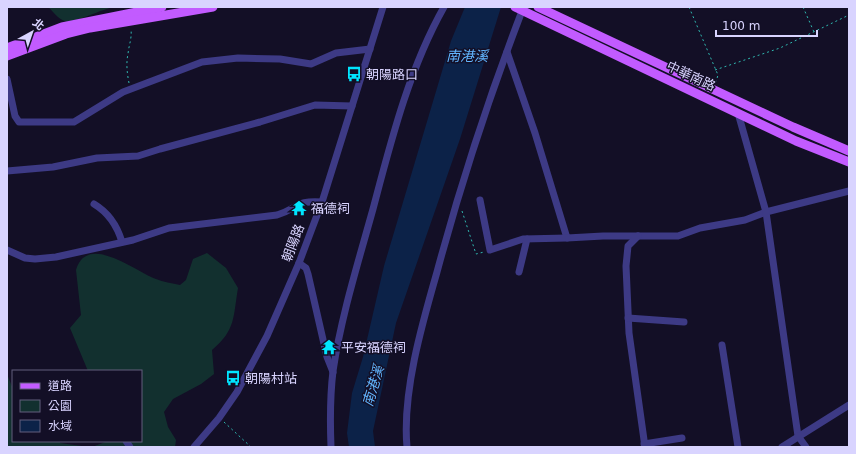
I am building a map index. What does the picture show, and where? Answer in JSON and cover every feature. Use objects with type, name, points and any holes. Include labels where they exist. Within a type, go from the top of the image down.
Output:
[{"type":"main road","points":[[7,48],[62,27],[162,7]]},
{"type":"main road","points":[[7,56],[66,34],[195,8],[213,7]]},
{"type":"main road","name":"中華南路","points":[[538,7],[714,91],[849,151]]},
{"type":"main road","name":"中華南路","points":[[518,8],[808,146],[849,162]]},
{"type":"main road","points":[[808,146],[813,136]]},
{"type":"street","name":"朝陽路","points":[[194,447],[219,418],[252,365],[299,263],[322,202],[383,7]]},
{"type":"street","points":[[331,447],[330,421],[333,372],[345,315],[392,138],[422,52],[444,7]]},
{"type":"street","points":[[407,447],[406,432],[408,401],[425,313],[455,207],[506,52],[518,8]]},
{"type":"street","points":[[7,79],[15,116],[19,122],[74,122],[131,89],[202,62],[238,58],[280,59],[311,64],[336,53],[370,49]]},
{"type":"street","points":[[506,52],[535,133],[567,238]]},
{"type":"street","points":[[7,171],[53,167],[98,158],[138,156],[315,105],[352,106]]},
{"type":"street","points":[[738,113],[766,212],[798,436],[806,447]]},
{"type":"street","points":[[480,200],[490,250],[527,239],[678,236],[700,228],[745,220],[766,212],[849,191]]},
{"type":"street","points":[[7,250],[25,258],[35,259],[56,257],[122,242],[169,228],[277,215],[307,201],[322,202]]},
{"type":"street","points":[[94,204],[104,210],[113,220],[119,230],[122,242]]},
{"type":"street","points":[[638,236],[628,246],[626,266],[628,318],[644,445],[682,438]]},
{"type":"street","points":[[519,272],[527,239]]},
{"type":"street","points":[[299,263],[306,268],[308,274],[327,357],[333,372]]},
{"type":"street","points":[[628,318],[684,322]]},
{"type":"street","points":[[722,345],[738,447]]},
{"type":"street","points":[[782,447],[849,406]]},
{"type":"path","points":[[688,7],[718,75],[714,91]]},
{"type":"path","points":[[803,7],[814,32]]},
{"type":"path","points":[[715,70],[780,48],[849,16]]},
{"type":"path","points":[[130,20],[132,39],[128,54],[127,73],[131,89]]},
{"type":"path","points":[[455,207],[461,210],[476,254],[490,250]]},
{"type":"path","points":[[219,418],[251,447]]},
{"type":"green space","points":[[48,7],[114,7],[77,20],[66,22],[60,19]]},
{"type":"green space","points":[[207,253],[226,268],[238,288],[232,322],[220,343],[212,350],[214,374],[201,384],[173,399],[164,412],[168,427],[176,440],[175,447],[92,447],[105,442],[142,442],[142,370],[88,370],[70,328],[81,315],[76,270],[82,259],[90,254],[101,254],[125,263],[156,279],[180,285],[186,280],[193,259]]},
{"type":"green space","points":[[7,374],[12,386],[12,442],[60,442],[89,447],[7,447]]},
{"type":"water","name":"南港溪","points":[[465,7],[501,7],[460,139],[396,323],[373,431],[375,447],[349,447],[347,433],[352,393],[363,357],[384,266],[451,41]]},
{"type":"place","name":"朝陽路口","points":[[354,74]]},
{"type":"place","name":"福德祠","points":[[299,208]]},
{"type":"place","name":"平安福德祠","points":[[329,347]]},
{"type":"place","name":"朝陽村站","points":[[233,378]]}]
